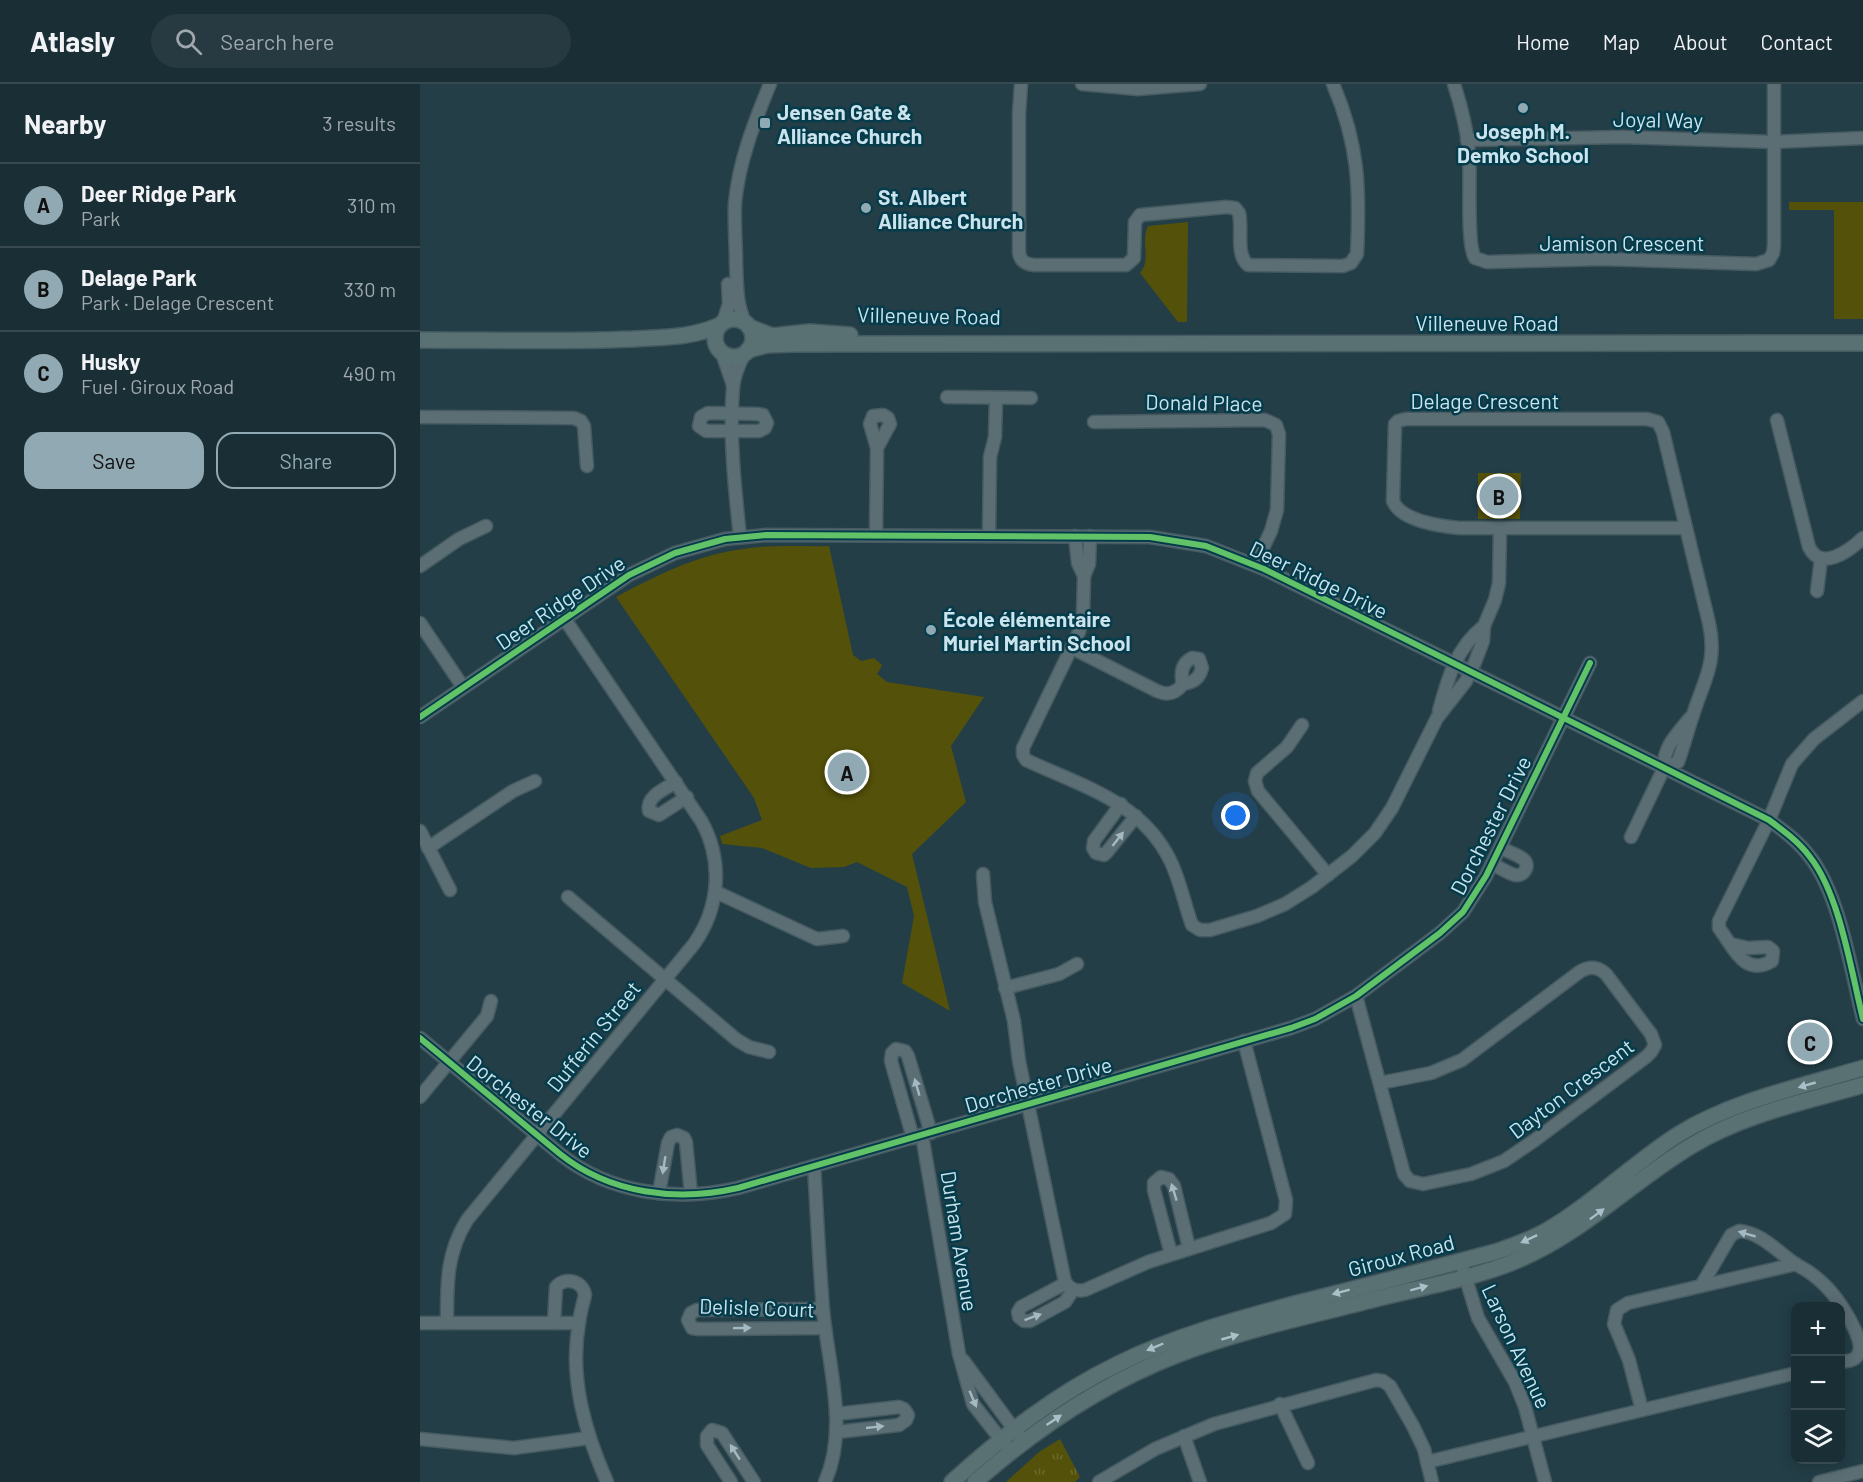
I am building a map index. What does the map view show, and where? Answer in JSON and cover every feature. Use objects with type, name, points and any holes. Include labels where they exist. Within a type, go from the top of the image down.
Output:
[{"type":"main road","points":[[420,340],[601,341],[672,338],[695,335],[734,319],[747,324],[753,336],[747,351],[731,357],[701,343],[657,348],[601,341]]},
{"type":"main road","points":[[720,351],[715,338],[721,324]]},
{"type":"main road","name":"Villeneuve Road","points":[[747,324],[757,332],[772,336],[818,332],[851,335],[1111,342]]},
{"type":"main road","name":"Villeneuve Road","points":[[747,351],[779,344],[1863,343]]},
{"type":"main road","name":"Giroux Road","points":[[975,1482],[1017,1446],[1094,1394],[1121,1380],[1179,1354],[1227,1338],[1463,1268],[1545,1231],[1566,1218],[1664,1144],[1711,1117],[1753,1101],[1863,1068]]},
{"type":"main road","name":"Giroux Road","points":[[952,1482],[1013,1428],[1089,1379],[1168,1342],[1235,1320],[1463,1268],[1515,1261],[1568,1234],[1668,1161],[1715,1132],[1758,1115],[1863,1085]]},
{"type":"street","points":[[747,324],[737,299],[734,244],[735,204],[741,165],[770,84]]},
{"type":"street","points":[[1022,84],[1019,122],[1019,252],[1021,259],[1027,264],[1126,265],[1134,258],[1135,222],[1140,215],[1226,207],[1235,208],[1239,213],[1241,254],[1248,265],[1343,266],[1351,263],[1357,254],[1358,177],[1349,126],[1333,84]]},
{"type":"street","points":[[1082,84],[1138,89],[1200,84]]},
{"type":"street","points":[[1454,84],[1467,140]]},
{"type":"street","points":[[1774,84],[1775,142]]},
{"type":"street","name":"Joyal Way","points":[[1467,140],[1622,137],[1775,142],[1863,138]]},
{"type":"street","name":"Jamison Crescent","points":[[1467,140],[1470,175],[1470,248],[1473,256],[1478,260],[1487,262],[1603,259],[1756,264],[1769,260],[1774,249],[1775,142]]},
{"type":"street","points":[[721,324],[729,304],[729,273],[734,244]]},
{"type":"street","points":[[720,351],[733,386]]},
{"type":"street","points":[[740,537],[735,483],[733,386],[738,367],[747,351]]},
{"type":"street","points":[[947,397],[1031,398]]},
{"type":"street","points":[[989,536],[990,454],[995,437],[996,398]]},
{"type":"street","points":[[708,413],[733,413],[763,415],[767,423],[765,428],[759,431],[733,431],[706,431],[699,426],[699,421],[708,413]]},
{"type":"street","points":[[420,417],[574,417],[584,426],[587,466]]},
{"type":"street","name":"Delage Crescent","points":[[1631,837],[1664,768],[1678,762],[1708,675],[1712,656],[1712,638],[1686,528],[1662,428],[1655,421],[1406,419],[1396,422],[1393,496],[1398,509],[1414,518],[1438,526],[1686,528]]},
{"type":"street","name":"Donald Place","points":[[1094,422],[1265,420],[1276,425],[1279,434],[1277,510],[1271,531],[1255,565]]},
{"type":"street","points":[[1777,420],[1809,547],[1815,556],[1821,559],[1833,558],[1863,538]]},
{"type":"street","points":[[876,535],[877,448]]},
{"type":"street","points":[[420,566],[459,539],[486,526]]},
{"type":"street","points":[[1437,718],[1466,681],[1483,641],[1484,626],[1495,600],[1499,583],[1500,528]]},
{"type":"street","name":"Deer Ridge Drive","points":[[420,717],[619,581],[657,560],[705,544],[740,537],[766,535],[1090,536],[1178,540],[1221,551],[1255,565],[1769,820],[1804,849],[1827,883],[1863,1019]]},
{"type":"street","points":[[1075,536],[1078,563],[1084,576]]},
{"type":"street","points":[[1090,536],[1089,564],[1084,576],[1083,615],[1072,648],[1023,748],[1023,755],[1026,760],[1121,804],[1136,816],[1157,838],[1169,858],[1192,925],[1196,929],[1210,930],[1271,910],[1301,894],[1365,844],[1392,808],[1437,718],[1454,663],[1473,634],[1484,626]]},
{"type":"street","points":[[1817,591],[1821,559]]},
{"type":"street","name":"Dufferin Street","points":[[447,1323],[449,1265],[457,1238],[473,1212],[703,930],[716,892],[716,868],[712,843],[702,822],[564,618]]},
{"type":"street","points":[[420,623],[463,687]]},
{"type":"street","points":[[1072,648],[1162,693],[1175,692],[1183,684]]},
{"type":"street","name":"Dorchester Drive","points":[[420,1038],[565,1159],[589,1173],[619,1185],[659,1193],[691,1194],[738,1188],[1315,1019],[1356,996],[1450,925],[1469,904],[1492,864],[1590,663]]},
{"type":"street","points":[[1731,944],[1719,928],[1719,921],[1769,820],[1789,770],[1799,754],[1814,739],[1863,701]]},
{"type":"street","points":[[1302,725],[1287,747],[1257,773],[1255,784],[1258,791],[1328,874]]},
{"type":"street","points":[[428,848],[513,791],[535,781]]},
{"type":"street","points":[[676,782],[651,798],[648,804],[649,811],[662,814],[687,797]]},
{"type":"street","points":[[1121,804],[1094,841],[1096,853],[1104,855],[1136,816]]},
{"type":"street","points":[[420,831],[450,890]]},
{"type":"street","name":"Dorchester Drive","points":[[1492,864],[1516,875],[1526,870],[1525,861],[1500,848]]},
{"type":"street","points":[[982,874],[985,902],[1014,1021],[1028,1104],[1070,1287],[1085,1290],[1171,1254],[1271,1223],[1278,1220],[1286,1210],[1286,1200],[1244,1041]]},
{"type":"street","points":[[716,892],[817,939],[843,936]]},
{"type":"street","points":[[568,897],[737,1040],[749,1047],[769,1052]]},
{"type":"street","points":[[1005,988],[1059,974],[1077,964]]},
{"type":"street","name":"Dayton Crescent","points":[[1356,996],[1404,1174],[1410,1181],[1423,1184],[1471,1174],[1513,1156],[1646,1057],[1655,1045],[1651,1034],[1606,974],[1597,968],[1590,968],[1578,973],[1462,1060],[1431,1073],[1380,1083]]},
{"type":"street","points":[[420,1097],[487,1016],[491,1001]]},
{"type":"street","points":[[896,1050],[905,1051],[908,1056],[922,1135],[891,1061],[892,1053],[896,1050]]},
{"type":"street","points":[[659,1193],[668,1143],[671,1137],[677,1135],[684,1138],[686,1142],[691,1194]]},
{"type":"street","name":"Durham Avenue","points":[[922,1135],[959,1354],[973,1404],[1001,1438],[1017,1446]]},
{"type":"street","points":[[814,1166],[823,1310],[837,1432],[834,1454],[825,1482]]},
{"type":"street","points":[[1171,1254],[1154,1190],[1154,1183],[1161,1177],[1168,1179],[1174,1186],[1189,1248]]},
{"type":"street","points":[[1701,1286],[1727,1239],[1739,1231],[1751,1233],[1780,1251],[1832,1292],[1850,1320],[1860,1344],[1860,1351],[1854,1359],[1845,1361]]},
{"type":"street","points":[[1642,1410],[1629,1360],[1614,1324],[1615,1313],[1620,1307],[1628,1303],[1796,1264]]},
{"type":"street","name":"Larson Avenue","points":[[1463,1268],[1475,1310],[1517,1388],[1534,1436],[1545,1482]]},
{"type":"street","points":[[554,1323],[555,1289],[560,1282],[569,1280],[582,1286],[585,1292],[579,1323],[577,1376],[581,1408],[589,1438],[607,1482]]},
{"type":"street","name":"Delisle Court","points":[[823,1310],[697,1310],[691,1313],[688,1320],[690,1326],[695,1329],[825,1328]]},
{"type":"street","points":[[420,1323],[579,1323]]},
{"type":"street","name":"Durham Avenue","points":[[959,1354],[1013,1428],[1017,1446]]},
{"type":"street","points":[[1427,1462],[1791,1374]]},
{"type":"street","points":[[1099,1482],[1155,1449],[1223,1420],[1371,1381],[1383,1381],[1393,1389],[1422,1444],[1432,1482]]},
{"type":"street","points":[[1280,1404],[1308,1463]]},
{"type":"street","points":[[836,1414],[899,1407],[904,1409],[908,1415],[906,1420],[899,1425],[837,1432]]},
{"type":"street","points":[[731,1482],[707,1444],[706,1436],[712,1430],[722,1433],[754,1482]]},
{"type":"street","points":[[1184,1436],[1200,1482]]},
{"type":"street","points":[[420,1439],[514,1448],[589,1438]]},
{"type":"street","points":[[1819,1482],[1863,1471]]},
{"type":"green space","points":[[1789,202],[1863,202],[1863,319],[1834,319],[1834,210],[1789,210]]},
{"type":"green space","points":[[1188,222],[1187,322],[1178,322],[1140,273],[1145,262],[1145,238],[1148,226]]},
{"type":"green space","points":[[1478,473],[1521,473],[1520,519],[1478,519]]},
{"type":"green space","points":[[829,546],[853,655],[861,661],[874,658],[882,665],[876,673],[887,682],[984,697],[951,746],[966,802],[912,854],[950,1011],[902,983],[914,916],[907,887],[857,862],[844,867],[811,868],[762,848],[722,844],[720,836],[762,820],[754,798],[616,597],[674,569],[720,553],[759,547]]},
{"type":"green space","points":[[1060,1439],[1080,1477],[1075,1482],[1006,1482],[1039,1452]]},
{"type":"cycle path","points":[[420,717],[629,575],[675,553],[725,539],[766,535],[1150,537],[1206,546],[1264,569],[1769,820],[1806,852],[1829,892],[1843,934],[1863,1019]]},
{"type":"cycle path","points":[[420,1038],[580,1168],[622,1186],[668,1194],[691,1194],[738,1188],[1291,1028],[1315,1019],[1356,996],[1440,933],[1463,912],[1486,876],[1590,663]]},
{"type":"place","name":"Joseph M. Demko School","points":[[1523,108]]},
{"type":"place","name":"Jensen Gate & Alliance Church","points":[[765,123]]},
{"type":"place","name":"St. Albert Alliance Church","points":[[866,208]]},
{"type":"place","name":"Delage Park","points":[[1499,496]]},
{"type":"place","name":"École élémentaire Muriel Martin School","points":[[931,630]]},
{"type":"place","name":"Deer Ridge Park","points":[[847,772]]},
{"type":"place","name":"Husky","points":[[1810,1042]]}]
